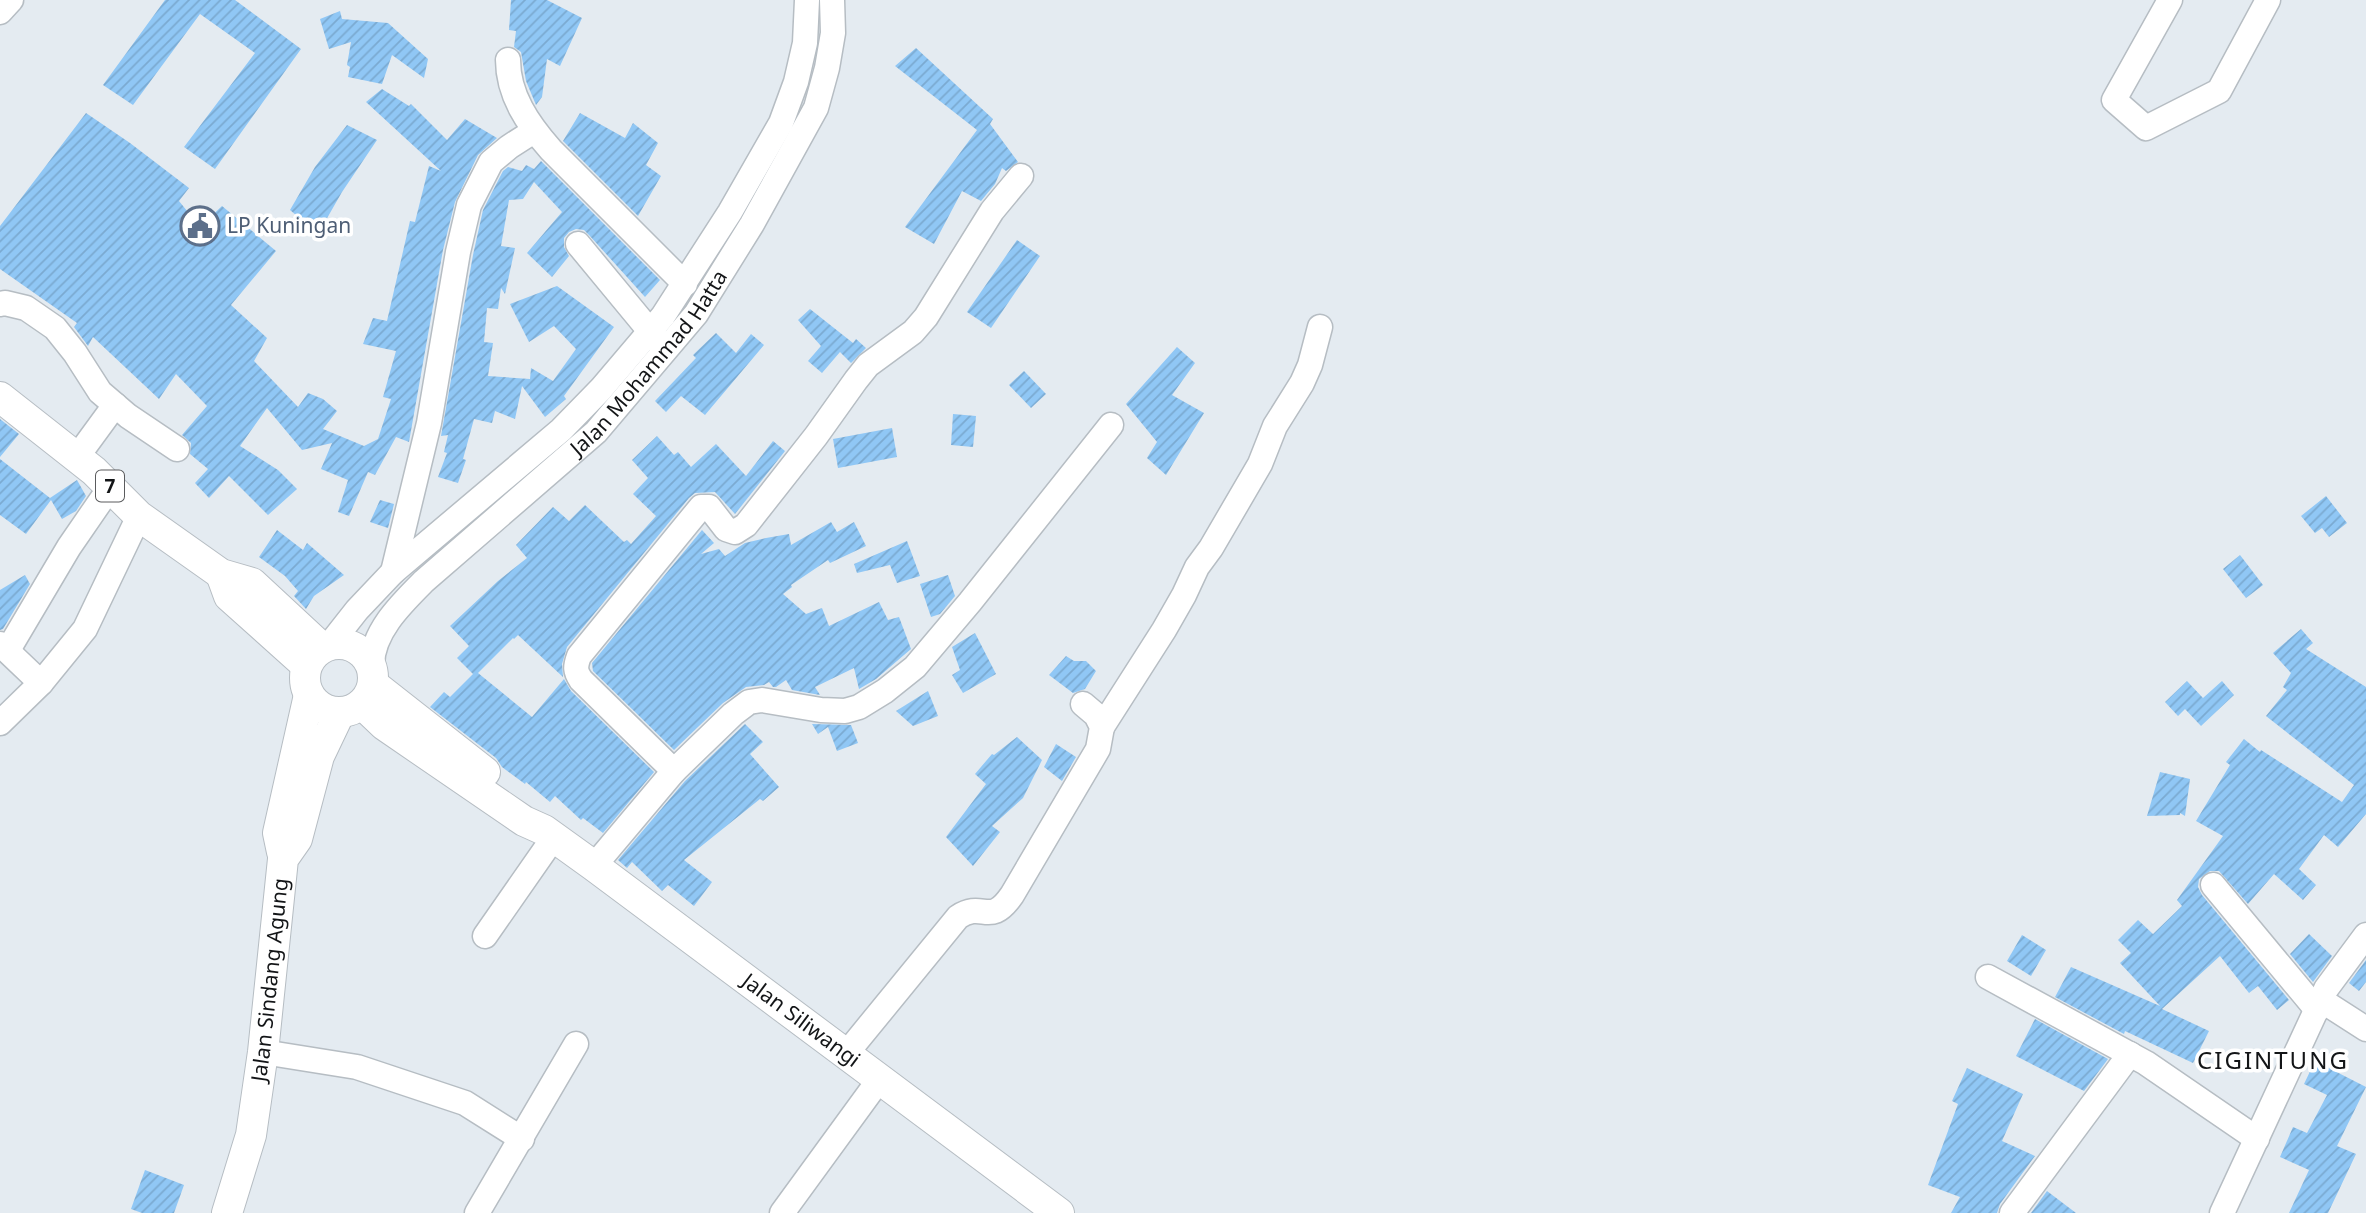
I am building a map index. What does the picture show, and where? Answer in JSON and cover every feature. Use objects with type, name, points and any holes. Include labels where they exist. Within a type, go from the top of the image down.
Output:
[{"type":"main road","name":"7","points":[[0,397],[111,486],[139,516],[221,574],[252,583],[319,652]]},
{"type":"main road","points":[[356,648],[362,691],[322,708],[309,695],[304,680],[319,652],[356,648]]},
{"type":"main road","name":"Jalan Siliwangi","points":[[362,691],[395,733],[594,866],[1059,1213]]},
{"type":"main road","name":"Jalan Sindang Agung","points":[[227,1213],[251,1135],[263,1052],[283,859],[297,839],[319,756],[362,691]]},
{"type":"main road","points":[[283,859],[278,833],[309,695]]},
{"type":"street","points":[[0,12],[11,0]]},
{"type":"street","name":"Jalan Mohammad Hatta","points":[[319,652],[393,572],[561,430],[601,389],[663,316],[782,122],[796,82],[805,43],[807,0]]},
{"type":"street","name":"Jalan Mohammad Hatta","points":[[362,691],[372,651],[398,607],[424,581],[596,432],[696,314],[745,236],[816,108],[831,45],[832,0]]},
{"type":"street","points":[[2170,0],[2114,100],[2146,128],[2219,91],[2268,0]]},
{"type":"street","points":[[508,60],[510,85],[534,131],[685,284]]},
{"type":"street","points":[[393,572],[429,423],[458,252],[469,205],[491,162],[534,131]]},
{"type":"street","points":[[674,771],[576,673],[575,666],[579,656],[701,508],[709,506],[726,529],[735,532],[746,526],[856,380],[878,357],[913,332],[926,317],[992,211],[1021,176]]},
{"type":"street","points":[[578,244],[666,351]]},
{"type":"street","points":[[0,304],[26,308],[55,328],[100,392],[128,416],[177,449]]},
{"type":"street","points":[[846,1054],[958,916],[970,910],[997,912],[1004,907],[1098,749],[1102,727],[1164,630],[1197,567],[1260,464],[1275,426],[1310,365],[1320,327]]},
{"type":"street","points":[[77,457],[115,405]]},
{"type":"street","points":[[594,866],[674,771],[733,713],[749,702],[762,700],[821,710],[845,711],[859,707],[885,691],[915,667],[1111,425]]},
{"type":"street","points":[[41,683],[4,647],[111,486]]},
{"type":"street","points":[[0,723],[41,683],[85,629],[139,516]]},
{"type":"street","points":[[1083,704],[1096,715],[1102,727]]},
{"type":"street","points":[[485,936],[549,834]]},
{"type":"street","points":[[2213,885],[2319,1005],[2366,1029]]},
{"type":"street","points":[[2222,1213],[2326,989],[2366,935]]},
{"type":"street","points":[[1988,977],[2130,1054],[2257,1139]]},
{"type":"street","points":[[477,1213],[576,1044]]},
{"type":"street","points":[[263,1052],[357,1067],[465,1103],[522,1139]]},
{"type":"street","points":[[2012,1213],[2130,1054]]},
{"type":"street","points":[[782,1213],[879,1080]]},
{"type":"building","points":[[165,0],[235,0],[301,49],[215,169],[184,147],[255,53],[200,14],[133,105],[103,85]]},
{"type":"building","points":[[511,0],[547,0],[582,18],[560,66],[547,59],[542,97],[536,105],[526,81],[521,52],[514,47],[516,31],[509,30]]},
{"type":"building","points":[[340,11],[342,19],[388,23],[428,59],[424,78],[392,55],[382,84],[348,77],[351,42],[329,49],[320,19]]},
{"type":"building","points":[[916,48],[993,119],[990,124],[1018,162],[1006,171],[1002,168],[995,184],[981,201],[962,191],[934,244],[905,227],[977,130],[895,66]]},
{"type":"building","points":[[382,89],[409,106],[411,104],[447,140],[465,119],[497,138],[478,155],[455,202],[443,250],[409,442],[396,437],[375,475],[368,472],[349,516],[338,512],[348,480],[321,469],[332,443],[302,450],[267,408],[240,446],[278,470],[297,489],[268,515],[229,476],[209,498],[195,483],[208,469],[190,454],[191,443],[182,435],[207,406],[176,374],[159,399],[93,337],[88,346],[74,327],[77,323],[0,269],[0,226],[86,113],[189,188],[179,201],[200,227],[222,206],[276,251],[231,305],[267,338],[254,361],[298,407],[308,393],[323,399],[337,411],[323,429],[364,446],[378,439],[391,399],[383,397],[396,351],[363,344],[373,318],[387,321],[410,221],[415,222],[429,166],[441,171],[366,102]]},
{"type":"building","points":[[580,113],[625,138],[633,123],[658,143],[646,165],[661,176],[638,216],[563,141]]},
{"type":"building","points":[[347,125],[377,140],[318,234],[290,210],[315,167]]},
{"type":"building","points":[[541,161],[660,280],[645,297],[584,230],[576,229],[564,238],[564,247],[569,256],[552,277],[527,253],[562,212],[534,182],[523,199],[509,200],[501,246],[515,248],[505,294],[501,288],[498,309],[487,308],[484,342],[493,343],[488,376],[530,379],[531,368],[553,381],[576,349],[554,326],[529,342],[510,304],[557,286],[614,327],[564,396],[566,399],[545,417],[522,386],[515,419],[495,411],[492,423],[474,419],[463,459],[466,460],[458,483],[438,477],[447,453],[444,452],[448,435],[441,436],[483,210],[503,171],[508,167],[522,171],[526,165],[534,169]]},
{"type":"building","points":[[1017,240],[1040,256],[991,328],[967,312]]},
{"type":"building","points":[[810,309],[853,343],[856,339],[866,348],[851,363],[840,352],[822,373],[808,361],[821,346],[798,320]]},
{"type":"building","points":[[716,333],[736,353],[751,334],[764,345],[705,415],[681,396],[666,412],[655,401],[696,358],[693,355]]},
{"type":"building","points":[[1177,347],[1195,363],[1172,395],[1204,413],[1166,475],[1147,458],[1157,442],[1126,404]]},
{"type":"building","points":[[1024,371],[1046,394],[1031,408],[1009,385]]},
{"type":"building","points":[[953,414],[976,416],[973,447],[951,445]]},
{"type":"building","points":[[0,419],[19,434],[0,457]]},
{"type":"building","points":[[892,428],[897,457],[838,468],[833,439]]},
{"type":"building","points":[[657,436],[674,455],[678,452],[691,467],[716,444],[746,476],[773,441],[785,451],[735,514],[715,492],[695,493],[689,498],[567,647],[562,664],[563,677],[518,635],[478,673],[532,717],[564,679],[571,691],[654,772],[603,833],[583,818],[581,820],[555,796],[550,802],[526,782],[525,784],[430,707],[444,692],[450,697],[473,674],[457,658],[469,646],[450,626],[527,558],[516,545],[553,507],[569,521],[585,505],[624,542],[627,540],[631,544],[656,516],[633,494],[648,478],[632,460]]},
{"type":"building","points":[[0,459],[50,498],[77,480],[86,496],[76,511],[62,519],[51,500],[26,534],[0,515]]},
{"type":"building","points":[[2326,496],[2347,523],[2329,537],[2322,528],[2315,533],[2301,516]]},
{"type":"building","points":[[380,500],[394,504],[388,528],[370,522]]},
{"type":"building","points":[[831,522],[837,532],[854,522],[866,546],[830,563],[828,560],[791,585],[783,594],[806,614],[822,608],[829,626],[879,602],[888,620],[899,617],[911,649],[876,679],[859,689],[854,668],[815,687],[820,695],[792,690],[786,680],[776,687],[769,682],[746,687],[723,703],[674,750],[593,671],[592,663],[702,530],[714,543],[701,554],[719,549],[725,556],[745,543],[789,534],[791,545]]},
{"type":"building","points":[[277,530],[303,550],[307,543],[344,575],[314,596],[306,609],[294,596],[298,591],[285,576],[259,557]]},
{"type":"building","points":[[907,541],[920,576],[897,583],[890,565],[857,573],[854,564]]},
{"type":"building","points":[[2240,555],[2263,585],[2246,598],[2223,569]]},
{"type":"building","points":[[25,575],[30,584],[0,630],[0,590]]},
{"type":"building","points":[[948,575],[955,596],[940,614],[931,617],[920,584]]},
{"type":"building","points":[[2301,629],[2313,643],[2306,649],[2366,687],[2366,814],[2338,847],[2324,835],[2299,869],[2316,885],[2303,900],[2274,874],[2248,904],[2219,871],[2210,871],[2199,879],[2198,887],[2202,895],[2289,1000],[2277,1010],[2258,986],[2249,993],[2220,956],[2162,1009],[2209,1031],[2193,1063],[2125,1031],[2124,1034],[2055,997],[2071,967],[2160,1006],[2120,963],[2131,953],[2118,940],[2138,920],[2153,934],[2182,906],[2177,900],[2223,836],[2196,821],[2230,765],[2226,762],[2244,739],[2260,752],[2261,750],[2342,802],[2354,785],[2266,716],[2287,690],[2283,687],[2291,673],[2273,653]]},
{"type":"building","points":[[975,633],[996,674],[963,693],[952,675],[960,670],[952,647]]},
{"type":"building","points":[[1066,656],[1074,661],[1086,661],[1096,671],[1085,689],[1073,693],[1049,675]]},
{"type":"building","points":[[2187,681],[2203,698],[2222,681],[2234,695],[2201,726],[2185,709],[2178,716],[2165,702]]},
{"type":"building","points":[[928,691],[938,716],[913,726],[896,711]]},
{"type":"building","points":[[745,724],[763,742],[750,754],[779,787],[684,860],[712,882],[694,906],[668,885],[662,891],[632,862],[627,868],[618,860],[685,781]]},
{"type":"building","points":[[812,724],[851,725],[858,743],[837,751],[828,727],[818,734]]},
{"type":"building","points":[[1017,737],[1042,760],[1023,798],[992,826],[1000,832],[973,866],[946,837],[986,784],[975,774],[992,754]]},
{"type":"building","points":[[1056,744],[1076,757],[1062,781],[1044,767]]},
{"type":"building","points":[[2160,772],[2190,779],[2185,816],[2180,813],[2147,816]]},
{"type":"building","points":[[2309,934],[2332,956],[2313,982],[2290,954]]},
{"type":"building","points":[[2022,935],[2046,950],[2031,976],[2007,961]]},
{"type":"building","points":[[2366,960],[2366,982],[2359,991],[2349,983]]},
{"type":"building","points":[[2035,1019],[2108,1059],[2084,1091],[2016,1056]]},
{"type":"building","points":[[2315,1061],[2366,1087],[2337,1146],[2356,1154],[2328,1213],[2289,1213],[2309,1170],[2280,1157],[2293,1127],[2307,1133],[2327,1095],[2304,1084]]},
{"type":"building","points":[[1967,1068],[2023,1094],[2002,1141],[2035,1156],[2000,1204],[1997,1213],[1951,1213],[1960,1197],[1928,1185],[1958,1104],[1952,1101]]},
{"type":"building","points":[[145,1170],[184,1185],[174,1213],[142,1213],[131,1209]]},
{"type":"building","points":[[2047,1191],[2076,1213],[2031,1213]]},
{"type":"place","name":"LP Kuningan","points":[[200,226]]},
{"type":"district","name":"CIGINTUNG","points":[[2273,1061]]}]
